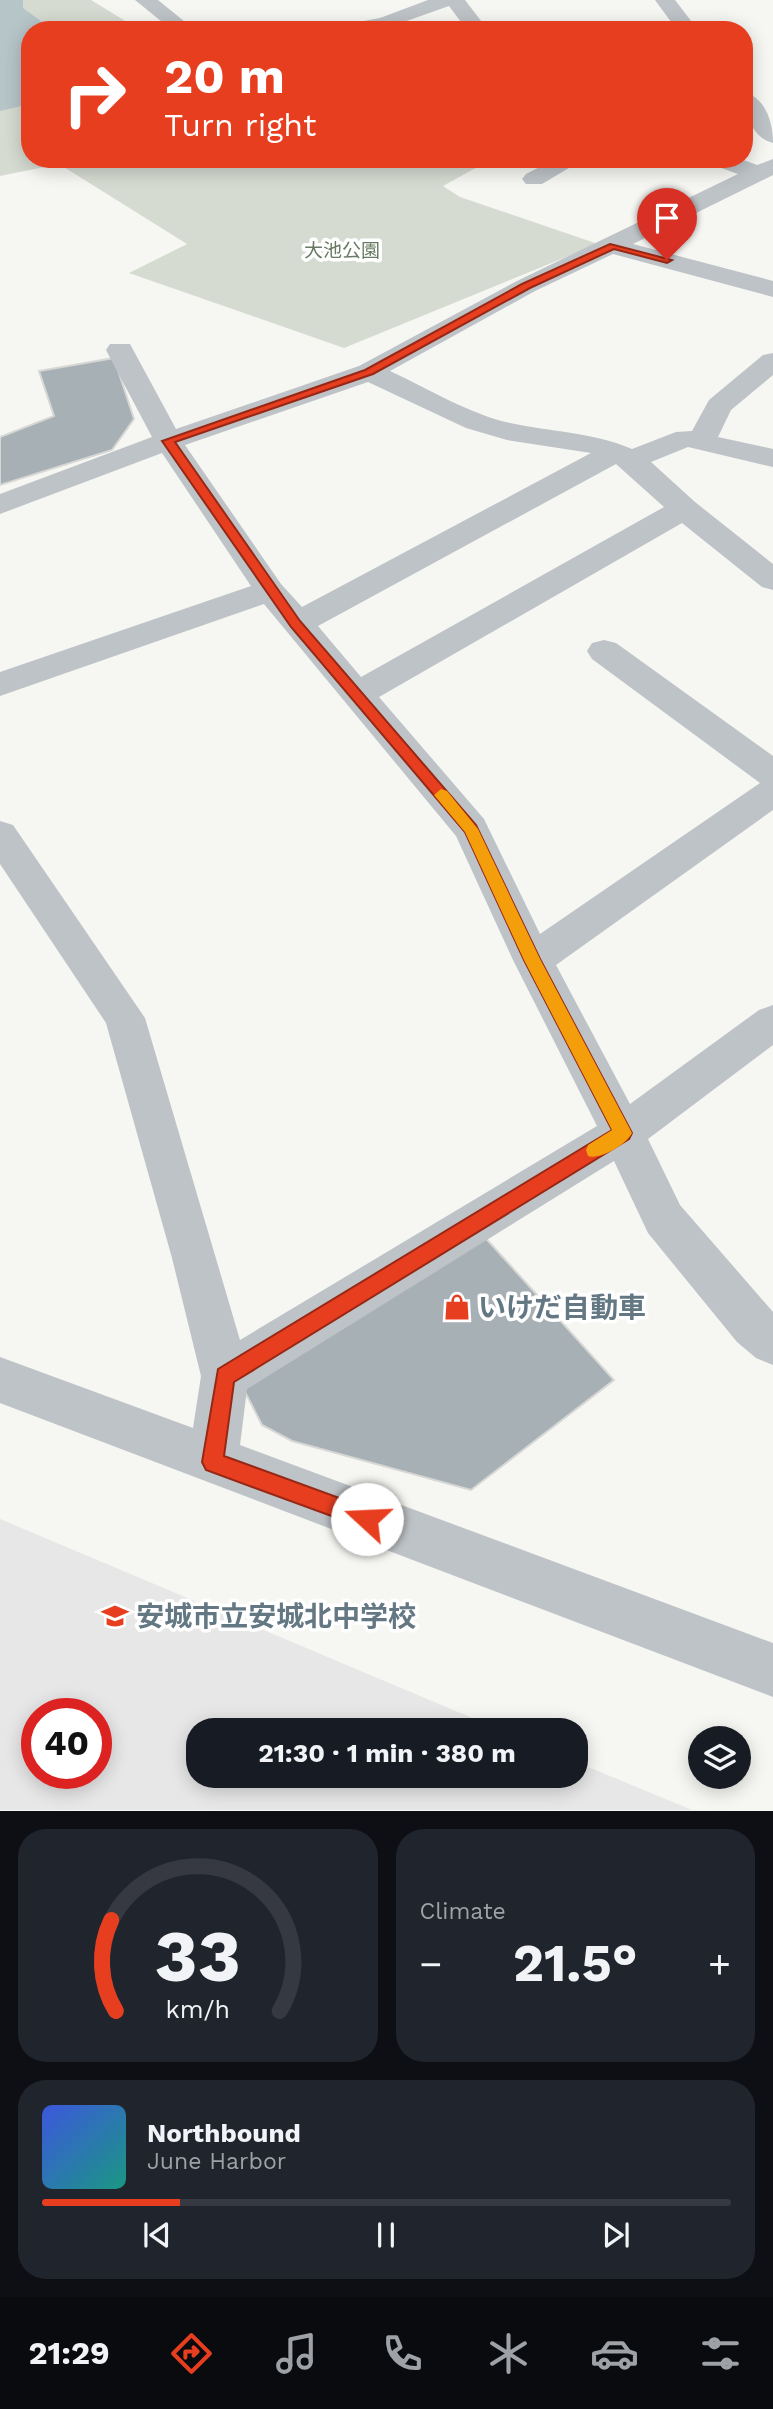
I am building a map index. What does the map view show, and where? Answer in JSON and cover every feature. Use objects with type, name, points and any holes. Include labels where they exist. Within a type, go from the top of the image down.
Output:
[{"type":"street","points":[[145,0],[173,21]]},
{"type":"street","points":[[389,21],[447,0]]},
{"type":"street","points":[[455,0],[471,21]]},
{"type":"street","points":[[665,0],[681,21]]},
{"type":"street","points":[[753,110],[773,136]]},
{"type":"street","points":[[534,179],[555,168]]},
{"type":"street","points":[[0,505],[168,441],[369,372],[526,286],[613,246],[766,169]]},
{"type":"street","points":[[613,246],[773,289]]},
{"type":"street","points":[[120,350],[168,441],[270,591],[471,829],[533,960],[623,1133],[664,1219],[754,1326],[773,1342]]},
{"type":"street","points":[[701,442],[719,406],[773,361]]},
{"type":"street","points":[[369,372],[476,422],[507,431],[597,445],[623,457],[773,580]]},
{"type":"street","points":[[296,624],[623,457],[686,438],[773,458]]},
{"type":"street","points":[[356,695],[684,509]]},
{"type":"street","points":[[0,684],[270,591]]},
{"type":"street","points":[[604,650],[773,774]]},
{"type":"street","points":[[533,960],[773,792]]},
{"type":"street","points":[[0,835],[125,1018],[195,1258],[225,1376],[213,1462]]},
{"type":"street","points":[[225,1376],[623,1133],[773,1021]]},
{"type":"street","points":[[0,1380],[213,1462],[702,1641],[773,1670]]},
{"type":"shaded area","points":[[0,0],[23,0],[23,8],[41,21],[21,21],[21,106],[0,111]]},
{"type":"shaded area","name":"安城市立安城北中学校","points":[[0,1519],[472,1718],[186,1718],[186,1788],[588,1788],[588,1767],[692,1810],[0,1810]]},
{"type":"green space","name":"大池公園","points":[[0,0],[91,0],[125,21],[21,21],[21,168],[39,168],[0,176]]},
{"type":"green space","name":"大池公園","points":[[65,168],[476,168],[443,186],[460,197],[598,244],[344,348],[129,273],[187,244]]},
{"type":"building","points":[[114,358],[134,419],[112,450],[0,485],[0,437],[54,416],[39,371]]},
{"type":"building","name":"いけだ自動車","points":[[481,1233],[614,1380],[471,1490],[292,1441],[262,1425],[242,1386]]},
{"type":"slow traffic","points":[[441,795],[471,829],[533,960],[623,1133],[595,1150]]},
{"type":"place","name":"いけだ自動車","points":[[457,1307]]},
{"type":"place","name":"安城市立安城北中学校","points":[[115,1616]]},
{"type":"route","points":[[367,1519],[213,1462],[225,1376],[623,1133],[533,960],[471,829],[270,591],[168,441],[369,372],[526,286],[613,246],[667,260]]}]
